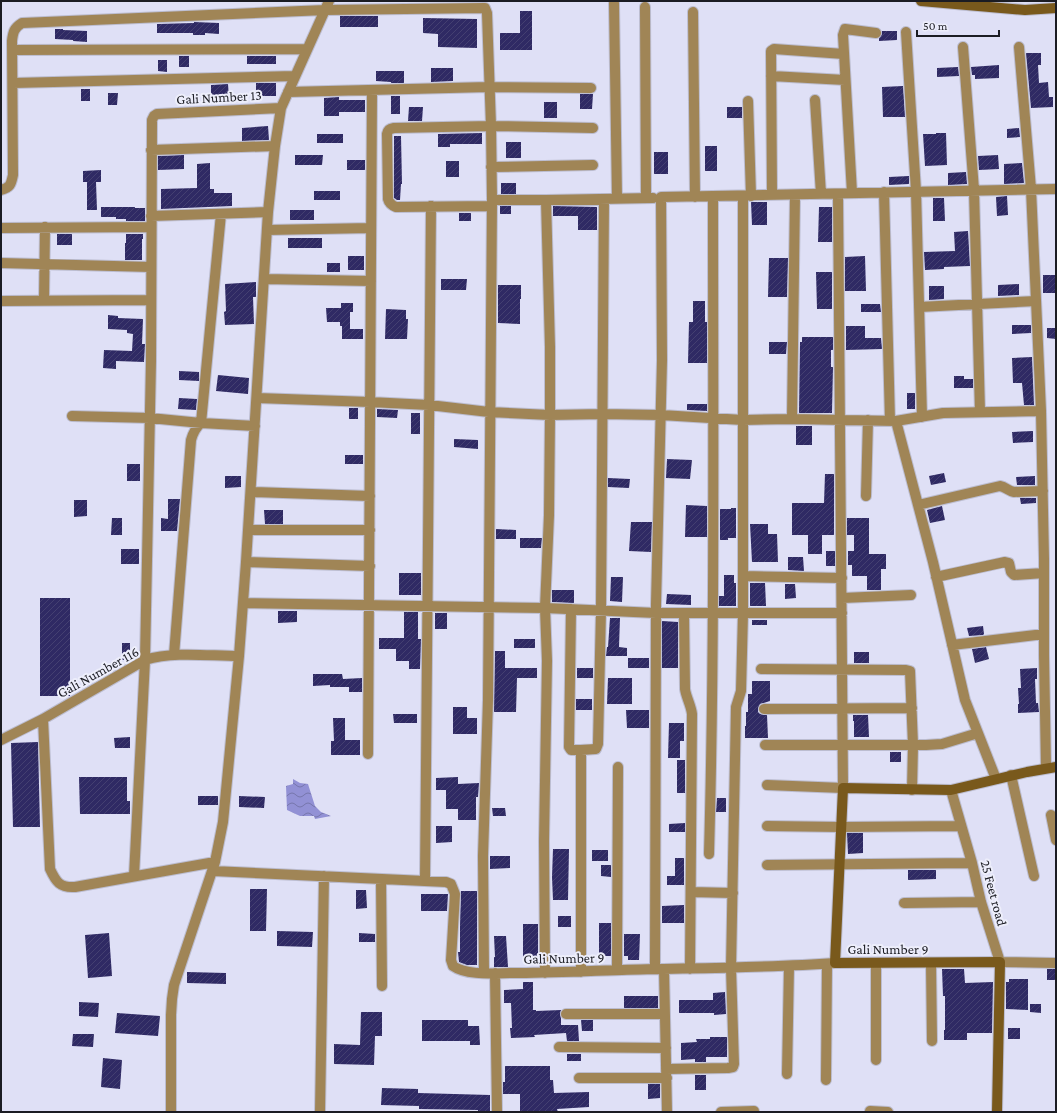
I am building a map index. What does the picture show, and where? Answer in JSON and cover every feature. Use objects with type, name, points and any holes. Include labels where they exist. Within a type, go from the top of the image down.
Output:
[{"type":"street","points":[[921,1],[1025,10],[1056,8]]},
{"type":"street","points":[[614,3],[617,198]]},
{"type":"street","points":[[171,1112],[171,1015],[174,985],[214,866],[223,822],[239,656],[251,492],[268,212],[275,146],[281,108],[327,5]]},
{"type":"street","points":[[1,190],[7,188],[11,183],[13,175],[13,33],[16,26],[22,23],[327,5],[485,8],[491,126],[492,203],[488,700],[483,856],[484,973]]},
{"type":"street","points":[[645,7],[646,198]]},
{"type":"street","points":[[693,12],[695,197]]},
{"type":"street","points":[[852,193],[843,35],[845,30],[876,33]]},
{"type":"street","points":[[906,32],[916,191],[922,417]]},
{"type":"street","points":[[963,47],[974,190],[980,412]]},
{"type":"street","points":[[1019,47],[1031,189],[1036,301],[1043,490],[1046,768]]},
{"type":"street","points":[[12,50],[307,49]]},
{"type":"street","points":[[772,195],[770,53],[772,50],[844,54]]},
{"type":"street","points":[[13,83],[295,76]]},
{"type":"street","points":[[771,76],[845,80]]},
{"type":"street","points":[[288,92],[489,87],[591,88]]},
{"type":"street","points":[[368,754],[372,90]]},
{"type":"street","points":[[815,100],[822,194]]},
{"type":"street","points":[[579,1078],[667,1074],[733,1067],[731,968],[736,707],[742,691],[743,420],[748,101]]},
{"type":"street","name":"Gali Number 13","points":[[152,150],[152,120],[157,114],[281,108]]},
{"type":"street","points":[[593,128],[491,126],[390,129],[387,134],[389,202],[396,207],[546,200],[1056,188]]},
{"type":"street","points":[[134,876],[146,660],[152,150],[275,146]]},
{"type":"street","points":[[491,167],[593,164]]},
{"type":"street","points":[[884,192],[893,421],[918,505],[965,700],[996,779]]},
{"type":"street","points":[[826,1080],[831,964],[840,864],[843,788],[838,194]]},
{"type":"street","points":[[792,420],[795,195]]},
{"type":"street","points":[[709,854],[712,749],[713,613],[713,196]]},
{"type":"street","points":[[660,197],[662,360],[656,613],[659,969],[665,1014],[667,1112]]},
{"type":"street","points":[[571,609],[570,747],[571,750],[596,749],[598,744],[601,610],[604,199]]},
{"type":"street","points":[[545,973],[544,841],[547,661],[545,608],[549,515],[550,415],[550,339],[546,200]]},
{"type":"street","points":[[425,881],[431,206]]},
{"type":"street","points":[[151,216],[268,212]]},
{"type":"street","points":[[202,423],[221,214]]},
{"type":"street","points":[[44,301],[45,227]]},
{"type":"street","points":[[1,228],[151,227]]},
{"type":"street","points":[[267,230],[371,228]]},
{"type":"street","points":[[1,263],[151,266]]},
{"type":"street","points":[[264,278],[371,281]]},
{"type":"street","points":[[1,301],[151,300]]},
{"type":"street","points":[[919,307],[1036,301]]},
{"type":"street","points":[[257,398],[429,405],[490,412],[550,415],[661,415],[743,420],[893,421],[943,414],[1040,410]]},
{"type":"street","points":[[72,416],[150,418],[255,426]]},
{"type":"street","points":[[866,496],[868,420]]},
{"type":"street","points":[[174,655],[191,440],[196,427],[202,423]]},
{"type":"street","points":[[918,505],[1000,486],[1014,492],[1043,490]]},
{"type":"street","points":[[251,492],[370,496]]},
{"type":"street","points":[[248,530],[370,530]]},
{"type":"street","points":[[246,562],[370,566]]},
{"type":"street","points":[[936,577],[1005,562],[1009,562],[1011,572],[1014,575],[1044,573]]},
{"type":"street","points":[[743,576],[842,578]]},
{"type":"street","points":[[842,598],[911,595]]},
{"type":"street","points":[[243,603],[545,608],[656,613],[842,613]]},
{"type":"street","points":[[684,613],[685,689],[686,698],[692,714],[690,969]]},
{"type":"street","points":[[952,645],[1044,634]]},
{"type":"street","name":"Gali Number 116","points":[[1,740],[43,719],[146,660],[159,656],[174,655],[239,656]]},
{"type":"street","points":[[761,669],[908,670],[910,674],[912,708],[912,790]]},
{"type":"street","points":[[764,709],[912,708]]},
{"type":"street","name":"Gali Number 9","points":[[43,719],[50,869],[54,879],[61,885],[69,887],[134,876],[214,866],[324,876],[446,882],[451,884],[455,894],[451,960],[453,966],[458,970],[484,973],[545,973],[876,963],[1000,962]]},
{"type":"street","points":[[766,746],[930,745],[942,744],[978,734]]},
{"type":"street","points":[[581,750],[581,972]]},
{"type":"street","points":[[617,970],[618,767]]},
{"type":"street","points":[[768,786],[951,790],[1056,767]]},
{"type":"street","points":[[1012,776],[1034,876]]},
{"type":"street","name":"25 Feet road","points":[[951,790],[972,863],[981,902],[1000,962],[997,1112]]},
{"type":"street","points":[[1051,815],[1056,840]]},
{"type":"street","points":[[767,826],[961,826]]},
{"type":"street","points":[[767,865],[972,863]]},
{"type":"street","points":[[320,1112],[324,876]]},
{"type":"street","points":[[381,878],[382,986]]},
{"type":"street","points":[[691,892],[733,893]]},
{"type":"street","points":[[904,903],[981,902]]},
{"type":"street","points":[[1000,962],[1056,963]]},
{"type":"street","points":[[876,963],[876,1060]]},
{"type":"street","points":[[931,963],[932,1041]]},
{"type":"street","points":[[787,1074],[789,966]]},
{"type":"street","points":[[495,973],[497,1112]]},
{"type":"street","points":[[566,1014],[665,1014]]},
{"type":"street","points":[[559,1047],[666,1048]]},
{"type":"street","points":[[721,1112],[754,1111]]},
{"type":"street","points":[[870,1111],[888,1112]]},
{"type":"water","points":[[293,779],[300,783],[308,784],[315,806],[321,812],[331,816],[315,819],[314,816],[300,816],[287,810],[286,786],[293,784]]},
{"type":"building","points":[[520,11],[532,11],[532,50],[500,50],[500,33],[520,33]]},
{"type":"building","points":[[340,16],[378,16],[378,27],[340,27]]},
{"type":"building","points":[[423,18],[477,19],[477,48],[438,47],[438,34],[423,33]]},
{"type":"building","points":[[194,22],[219,23],[219,34],[205,33],[205,35],[193,35],[193,33],[157,33],[157,24]]},
{"type":"building","points":[[55,29],[87,31],[87,42],[55,39]]},
{"type":"building","points":[[882,31],[897,31],[897,40],[879,41]]},
{"type":"building","points":[[1026,53],[1041,53],[1041,65],[1038,65],[1039,83],[1048,82],[1049,97],[1053,97],[1053,107],[1031,108]]},
{"type":"building","points":[[179,56],[189,56],[189,67],[179,67]]},
{"type":"building","points":[[247,56],[276,56],[276,64],[247,64]]},
{"type":"building","points":[[158,60],[167,60],[167,72],[158,71]]},
{"type":"building","points":[[999,65],[999,78],[975,79],[975,75],[972,75],[971,67]]},
{"type":"building","points":[[958,67],[959,76],[937,77],[937,68]]},
{"type":"building","points":[[431,68],[453,68],[453,81],[431,82]]},
{"type":"building","points":[[376,71],[404,71],[404,83],[376,81]]},
{"type":"building","points":[[256,83],[276,83],[276,96],[256,96]]},
{"type":"building","points":[[228,84],[229,98],[211,99],[211,85]]},
{"type":"building","points":[[903,86],[905,117],[883,117],[882,87]]},
{"type":"building","points":[[81,89],[90,89],[90,101],[81,101]]},
{"type":"building","points":[[108,93],[118,93],[117,105],[108,105]]},
{"type":"building","points":[[580,94],[593,94],[592,109],[580,109]]},
{"type":"building","points":[[391,96],[400,96],[400,114],[391,114]]},
{"type":"building","points":[[339,97],[339,100],[365,100],[365,112],[339,112],[339,116],[324,116],[324,98]]},
{"type":"building","points":[[544,102],[557,102],[557,118],[544,118]]},
{"type":"building","points":[[409,107],[423,107],[422,121],[408,121]]},
{"type":"building","points":[[727,107],[742,107],[742,118],[727,118]]},
{"type":"building","points":[[268,126],[269,140],[242,141],[242,128]]},
{"type":"building","points":[[1019,128],[1020,137],[1007,138],[1007,129]]},
{"type":"building","points":[[482,133],[482,144],[450,144],[450,147],[438,147],[438,134]]},
{"type":"building","points":[[946,133],[947,165],[925,166],[923,134]]},
{"type":"building","points":[[317,134],[343,134],[343,143],[317,143]]},
{"type":"building","points":[[394,136],[401,136],[402,184],[400,200],[394,198]]},
{"type":"building","points":[[506,142],[521,142],[521,158],[506,158]]},
{"type":"building","points":[[705,146],[717,146],[717,171],[705,171]]},
{"type":"building","points":[[654,152],[668,152],[668,174],[654,174]]},
{"type":"building","points":[[184,155],[184,169],[158,170],[158,156]]},
{"type":"building","points":[[295,155],[323,155],[322,165],[295,165]]},
{"type":"building","points":[[998,155],[999,169],[979,170],[978,156]]},
{"type":"building","points":[[347,160],[365,160],[365,170],[347,170]]},
{"type":"building","points":[[446,161],[459,161],[459,177],[446,177]]},
{"type":"building","points":[[210,163],[210,189],[214,189],[214,193],[232,193],[232,206],[161,209],[161,189],[197,188],[197,164]]},
{"type":"building","points":[[1022,163],[1024,183],[1004,184],[1004,164]]},
{"type":"building","points":[[101,170],[101,182],[96,182],[97,210],[87,210],[87,182],[83,182],[83,171]]},
{"type":"building","points":[[966,172],[967,184],[948,185],[948,173]]},
{"type":"building","points":[[909,176],[909,184],[889,185],[889,177]]},
{"type":"building","points":[[501,183],[516,183],[516,194],[501,194]]},
{"type":"building","points":[[314,191],[340,191],[340,200],[314,200]]},
{"type":"building","points":[[1007,196],[1008,215],[997,216],[996,197]]},
{"type":"building","points":[[933,198],[944,198],[945,221],[933,221]]},
{"type":"building","points":[[751,202],[767,202],[767,225],[752,225]]},
{"type":"building","points":[[500,206],[511,206],[511,214],[500,214]]},
{"type":"building","points":[[553,206],[597,207],[597,230],[578,230],[578,216],[553,216]]},
{"type":"building","points":[[101,207],[145,208],[145,221],[126,221],[126,219],[116,219],[116,217],[101,217]]},
{"type":"building","points":[[819,207],[832,207],[832,242],[818,242]]},
{"type":"building","points":[[290,210],[314,210],[314,220],[290,220]]},
{"type":"building","points":[[459,213],[471,213],[471,221],[459,221]]},
{"type":"building","points":[[968,231],[970,266],[944,267],[944,269],[925,270],[924,252],[955,251],[954,232]]},
{"type":"building","points":[[57,234],[72,234],[72,245],[57,245]]},
{"type":"building","points":[[126,234],[143,234],[142,260],[125,260]]},
{"type":"building","points":[[288,238],[322,238],[322,248],[288,248]]},
{"type":"building","points":[[348,256],[364,256],[364,270],[348,270]]},
{"type":"building","points":[[865,256],[866,291],[845,291],[845,257]]},
{"type":"building","points":[[769,258],[788,258],[787,297],[768,297]]},
{"type":"building","points":[[327,263],[340,263],[340,272],[327,272]]},
{"type":"building","points":[[816,272],[832,272],[832,309],[817,309]]},
{"type":"building","points":[[1043,275],[1056,275],[1056,293],[1043,293]]},
{"type":"building","points":[[441,279],[467,279],[466,290],[441,290]]},
{"type":"building","points":[[256,282],[256,297],[253,297],[254,324],[225,325],[225,284]]},
{"type":"building","points":[[1019,284],[1019,295],[998,296],[998,285]]},
{"type":"building","points":[[498,285],[521,285],[520,324],[498,323]]},
{"type":"building","points":[[929,286],[944,286],[944,299],[929,300]]},
{"type":"building","points":[[693,301],[705,301],[705,322],[707,322],[707,363],[688,363],[689,322],[693,322]]},
{"type":"building","points":[[341,303],[353,303],[353,312],[350,312],[350,329],[363,329],[363,339],[342,339],[342,326],[340,326],[340,322],[327,322],[326,308],[341,308]]},
{"type":"building","points":[[861,304],[880,304],[881,312],[861,312]]},
{"type":"building","points":[[386,309],[406,310],[406,319],[408,319],[407,339],[385,339]]},
{"type":"building","points":[[108,315],[118,316],[118,318],[143,319],[142,344],[145,344],[144,362],[116,361],[116,369],[103,368],[104,350],[132,351],[133,334],[127,333],[127,330],[108,329]]},
{"type":"building","points":[[1012,325],[1031,325],[1031,333],[1012,334]]},
{"type":"building","points":[[846,326],[865,326],[865,338],[881,338],[882,349],[846,350]]},
{"type":"building","points":[[1047,328],[1056,328],[1056,339],[1047,338]]},
{"type":"building","points":[[802,337],[833,337],[833,350],[831,350],[831,367],[833,367],[832,413],[799,413],[800,342],[802,342]]},
{"type":"building","points":[[769,342],[787,342],[786,354],[769,354]]},
{"type":"building","points":[[1032,357],[1034,405],[1024,405],[1022,383],[1013,383],[1012,358]]},
{"type":"building","points":[[179,371],[199,372],[199,381],[179,380]]},
{"type":"building","points":[[218,375],[249,378],[248,394],[216,391]]},
{"type":"building","points":[[954,376],[964,376],[964,379],[973,379],[973,388],[954,388]]},
{"type":"building","points":[[907,393],[915,393],[915,409],[907,409]]},
{"type":"building","points":[[179,398],[197,399],[196,410],[178,409]]},
{"type":"building","points":[[687,404],[707,404],[707,411],[687,410]]},
{"type":"building","points":[[349,408],[358,408],[358,419],[349,419]]},
{"type":"building","points":[[377,409],[398,410],[397,418],[377,417]]},
{"type":"building","points":[[411,413],[420,413],[420,434],[411,434]]},
{"type":"building","points":[[796,426],[812,426],[812,445],[796,445]]},
{"type":"building","points":[[1033,431],[1033,442],[1013,443],[1012,432]]},
{"type":"building","points":[[454,439],[478,440],[478,449],[454,447]]},
{"type":"building","points":[[345,455],[363,455],[363,464],[345,464]]},
{"type":"building","points":[[667,459],[692,460],[690,479],[666,478]]},
{"type":"building","points":[[127,464],[140,464],[140,481],[127,481]]},
{"type":"building","points":[[944,473],[946,482],[931,485],[929,476]]},
{"type":"building","points":[[825,474],[834,474],[834,535],[822,535],[822,554],[808,554],[808,535],[792,535],[792,503],[824,503]]},
{"type":"building","points":[[225,476],[241,476],[241,487],[225,488]]},
{"type":"building","points":[[1035,476],[1035,485],[1017,485],[1016,477]]},
{"type":"building","points":[[608,478],[630,479],[629,488],[608,487]]},
{"type":"building","points":[[1020,498],[1036,498],[1036,503],[1021,504]]},
{"type":"building","points":[[168,499],[180,499],[177,531],[161,531],[161,518],[168,519]]},
{"type":"building","points":[[74,500],[87,500],[87,516],[74,517]]},
{"type":"building","points":[[686,505],[707,506],[707,537],[685,537]]},
{"type":"building","points":[[942,506],[945,520],[930,523],[927,510]]},
{"type":"building","points":[[736,508],[736,538],[720,540],[720,509]]},
{"type":"building","points":[[264,510],[283,510],[283,524],[265,524]]},
{"type":"building","points":[[112,518],[122,518],[122,535],[111,535]]},
{"type":"building","points":[[847,518],[869,518],[869,554],[886,554],[886,569],[881,569],[881,590],[867,590],[867,576],[852,576],[852,565],[848,565],[848,551],[854,551],[854,535],[847,535]]},
{"type":"building","points":[[631,522],[652,522],[651,552],[629,551]]},
{"type":"building","points":[[750,524],[768,524],[768,534],[777,534],[778,562],[752,562]]},
{"type":"building","points":[[496,529],[516,530],[516,539],[496,539]]},
{"type":"building","points":[[520,538],[542,538],[541,548],[520,548]]},
{"type":"building","points":[[121,549],[139,549],[139,564],[121,564]]},
{"type":"building","points":[[826,551],[835,551],[835,566],[826,566]]},
{"type":"building","points":[[788,557],[803,557],[804,571],[788,570]]},
{"type":"building","points":[[399,573],[421,573],[421,595],[399,595]]},
{"type":"building","points":[[724,575],[734,575],[734,583],[736,583],[736,606],[719,606],[719,596],[724,596]]},
{"type":"building","points":[[611,577],[623,577],[622,602],[610,601]]},
{"type":"building","points":[[750,583],[765,583],[766,606],[750,606]]},
{"type":"building","points":[[785,584],[795,584],[796,598],[785,599]]},
{"type":"building","points":[[552,590],[574,590],[574,603],[552,602]]},
{"type":"building","points":[[667,594],[691,595],[691,605],[666,604]]},
{"type":"building","points":[[40,598],[70,598],[70,696],[40,696]]},
{"type":"building","points":[[278,611],[297,611],[297,622],[278,623]]},
{"type":"building","points":[[404,612],[418,612],[418,639],[421,639],[420,669],[409,669],[409,661],[396,661],[396,649],[379,649],[379,638],[404,638]]},
{"type":"building","points":[[435,613],[447,613],[447,629],[435,629]]},
{"type":"building","points":[[610,618],[620,618],[619,647],[627,648],[627,656],[606,656]]},
{"type":"building","points":[[752,620],[767,620],[767,625],[752,625]]},
{"type":"building","points":[[662,621],[678,622],[678,668],[662,668]]},
{"type":"building","points":[[983,626],[983,635],[969,636],[967,628]]},
{"type":"building","points":[[514,639],[535,639],[535,648],[514,648]]},
{"type":"building","points":[[122,643],[130,643],[130,660],[122,660]]},
{"type":"building","points":[[986,647],[989,659],[975,663],[972,649]]},
{"type":"building","points":[[495,651],[505,651],[505,668],[537,668],[537,678],[517,678],[516,712],[494,712]]},
{"type":"building","points":[[854,652],[869,652],[869,663],[854,663]]},
{"type":"building","points":[[628,658],[649,658],[649,668],[628,668]]},
{"type":"building","points":[[577,668],[593,668],[593,678],[577,678]]},
{"type":"building","points":[[1037,668],[1037,679],[1035,679],[1036,703],[1038,703],[1039,712],[1018,713],[1018,688],[1021,688],[1020,669]]},
{"type":"building","points":[[313,674],[342,674],[343,679],[362,678],[362,692],[349,692],[349,687],[330,687],[330,685],[313,686]]},
{"type":"building","points":[[608,678],[632,678],[632,704],[607,704]]},
{"type":"building","points":[[752,681],[770,681],[770,701],[760,704],[758,709],[760,714],[767,715],[768,738],[745,738],[746,712],[748,712],[748,694],[752,694]]},
{"type":"building","points":[[576,699],[592,699],[592,710],[576,710]]},
{"type":"building","points":[[453,707],[467,707],[467,718],[477,718],[477,734],[453,734]]},
{"type":"building","points":[[626,710],[649,710],[649,728],[627,728]]},
{"type":"building","points":[[393,714],[417,714],[417,723],[394,723]]},
{"type":"building","points":[[853,715],[868,715],[869,737],[854,737]]},
{"type":"building","points":[[333,718],[345,718],[345,740],[360,740],[360,755],[331,755],[331,741],[334,741]]},
{"type":"building","points":[[669,723],[684,723],[684,741],[680,741],[680,758],[668,758]]},
{"type":"building","points":[[130,737],[130,748],[115,748],[114,738]]},
{"type":"building","points":[[38,742],[40,827],[13,827],[11,743]]},
{"type":"building","points":[[890,752],[901,752],[901,762],[890,762]]},
{"type":"building","points":[[677,760],[685,760],[685,793],[677,793]]},
{"type":"building","points":[[79,777],[127,777],[127,801],[130,801],[130,814],[80,814]]},
{"type":"building","points":[[458,777],[458,784],[479,783],[478,797],[476,797],[476,820],[458,820],[458,809],[446,809],[446,790],[436,790],[436,778]]},
{"type":"building","points":[[198,796],[218,796],[218,805],[198,805]]},
{"type":"building","points":[[239,796],[265,797],[264,808],[239,807]]},
{"type":"building","points":[[717,798],[726,798],[726,812],[716,812]]},
{"type":"building","points":[[492,808],[505,808],[506,816],[493,816]]},
{"type":"building","points":[[685,823],[685,832],[669,832],[669,824]]},
{"type":"building","points":[[436,826],[452,826],[452,842],[436,843]]},
{"type":"building","points":[[847,833],[863,833],[863,853],[848,854]]},
{"type":"building","points":[[553,849],[569,849],[568,900],[553,900]]},
{"type":"building","points":[[592,850],[608,850],[608,861],[592,861]]},
{"type":"building","points":[[490,856],[510,856],[510,868],[490,869]]},
{"type":"building","points":[[675,858],[684,858],[684,885],[667,885],[667,876],[675,876]]},
{"type":"building","points":[[601,865],[611,865],[611,877],[601,876]]},
{"type":"building","points":[[908,870],[936,870],[936,879],[908,880]]},
{"type":"building","points":[[250,889],[267,889],[266,931],[250,931]]},
{"type":"building","points":[[356,890],[366,890],[367,908],[356,909]]},
{"type":"building","points":[[461,891],[477,891],[477,965],[467,965],[459,962],[458,952],[460,952]]},
{"type":"building","points":[[421,894],[448,894],[447,911],[421,911]]},
{"type":"building","points":[[684,905],[684,923],[662,923],[662,906]]},
{"type":"building","points":[[558,916],[571,916],[571,927],[558,927]]},
{"type":"building","points":[[599,923],[611,923],[611,956],[599,956]]},
{"type":"building","points":[[523,924],[538,924],[538,963],[523,963]]},
{"type":"building","points":[[277,931],[313,932],[312,947],[277,946]]},
{"type":"building","points":[[109,933],[112,976],[88,978],[85,935]]},
{"type":"building","points":[[359,933],[375,934],[375,942],[359,942]]},
{"type":"building","points":[[624,934],[640,934],[639,960],[628,960],[628,956],[624,956]]},
{"type":"building","points":[[494,936],[506,936],[508,967],[494,967]]},
{"type":"building","points":[[942,969],[964,969],[965,983],[993,982],[992,1033],[967,1033],[967,1040],[944,1040],[945,996],[943,996]]},
{"type":"building","points":[[1047,969],[1056,969],[1056,980],[1047,980]]},
{"type":"building","points":[[187,972],[226,973],[226,984],[187,983]]},
{"type":"building","points":[[1009,979],[1028,979],[1028,1010],[1006,1009],[1006,982],[1009,982]]},
{"type":"building","points":[[523,982],[533,982],[533,1010],[561,1010],[561,1025],[578,1025],[579,1041],[567,1041],[566,1033],[511,1038],[511,1003],[504,1003],[504,990],[523,989]]},
{"type":"building","points":[[725,992],[726,1014],[714,1015],[714,1013],[679,1013],[679,1000],[713,1000],[713,993]]},
{"type":"building","points":[[624,996],[658,996],[658,1008],[624,1008]]},
{"type":"building","points":[[79,1002],[99,1003],[98,1017],[79,1016]]},
{"type":"building","points":[[1030,1004],[1041,1004],[1041,1013],[1030,1012]]},
{"type":"building","points":[[361,1012],[382,1012],[382,1036],[375,1036],[374,1065],[334,1064],[334,1044],[360,1045]]},
{"type":"building","points":[[117,1013],[160,1016],[158,1036],[115,1033]]},
{"type":"building","points":[[422,1020],[468,1020],[468,1026],[479,1026],[480,1045],[470,1045],[470,1041],[422,1041]]},
{"type":"building","points":[[581,1020],[593,1020],[593,1031],[582,1031]]},
{"type":"building","points":[[1008,1028],[1020,1028],[1020,1039],[1008,1039]]},
{"type":"building","points":[[73,1034],[94,1034],[93,1047],[72,1046]]},
{"type":"building","points":[[710,1037],[727,1037],[727,1057],[706,1057],[706,1062],[695,1062],[695,1059],[681,1060],[681,1043],[697,1042],[696,1039],[710,1039]]},
{"type":"building","points":[[567,1054],[581,1054],[581,1061],[567,1061]]},
{"type":"building","points":[[103,1058],[122,1060],[120,1089],[101,1087]]},
{"type":"building","points":[[505,1066],[550,1066],[550,1080],[553,1080],[554,1093],[589,1092],[589,1107],[557,1109],[558,1112],[520,1112],[520,1094],[503,1094]]},
{"type":"building","points":[[695,1075],[706,1075],[706,1090],[695,1090]]},
{"type":"building","points":[[648,1084],[660,1084],[660,1098],[648,1099]]},
{"type":"building","points":[[382,1088],[418,1089],[418,1093],[490,1095],[490,1112],[478,1110],[419,1109],[419,1106],[381,1105]]}]
